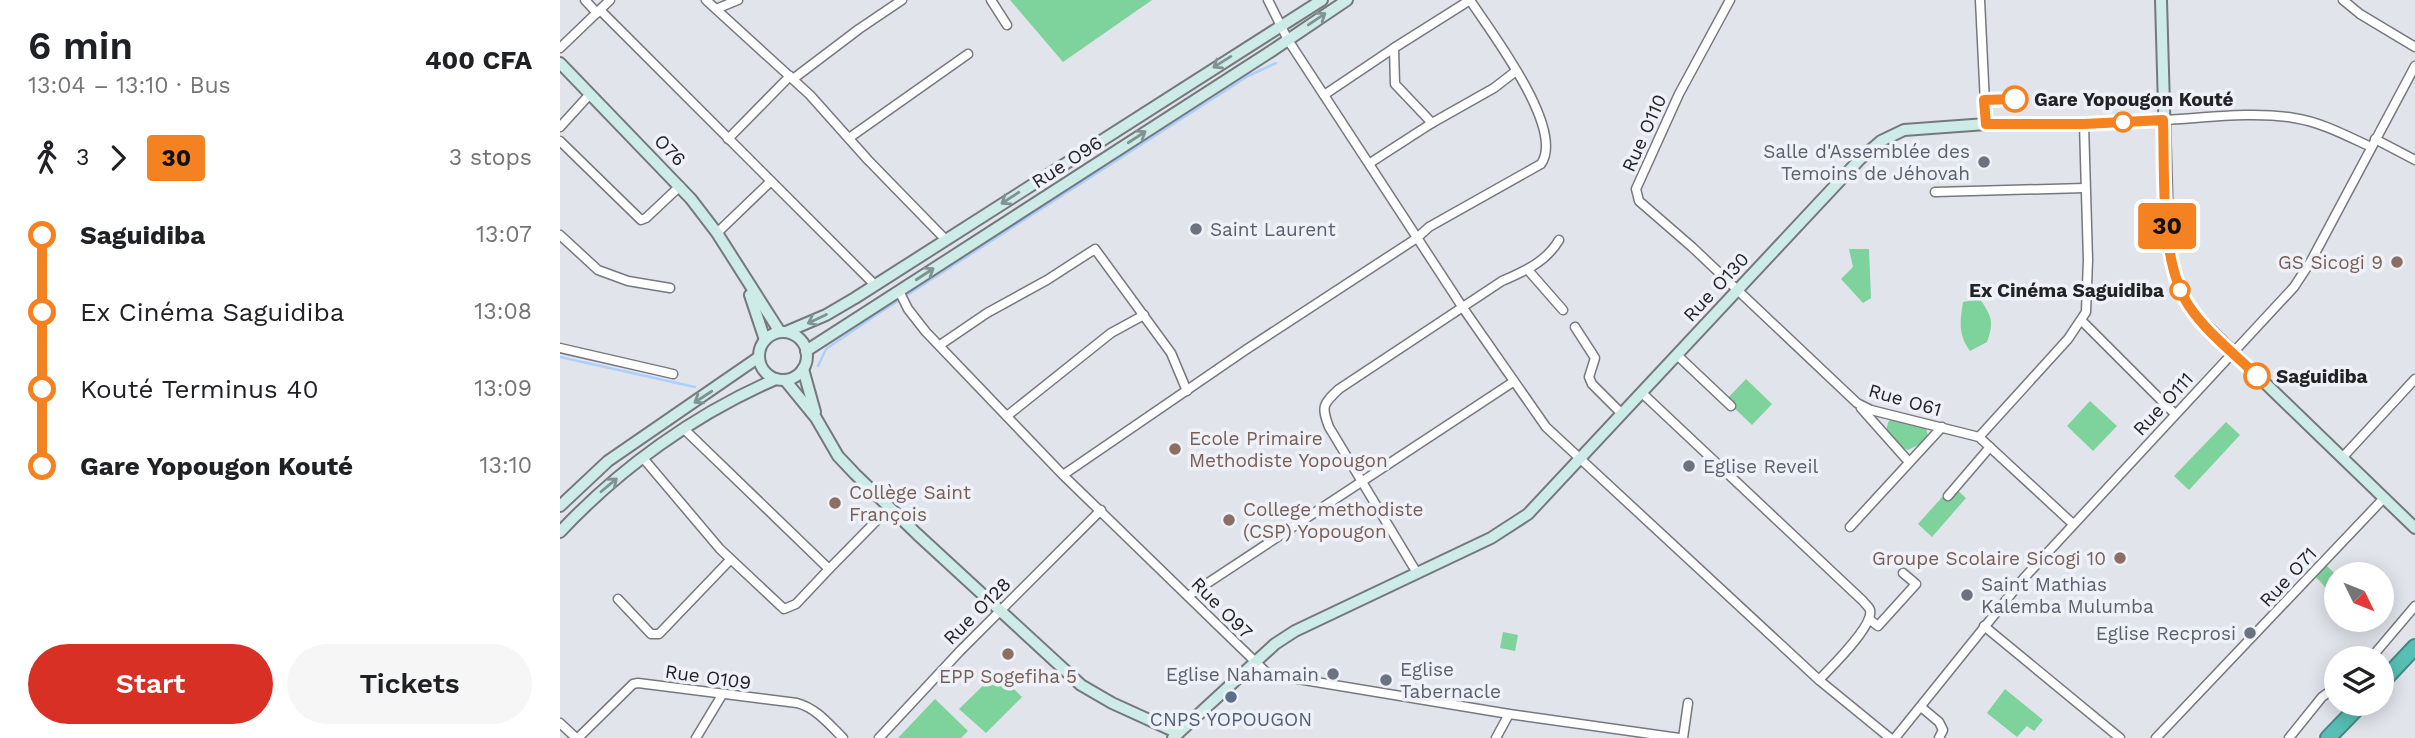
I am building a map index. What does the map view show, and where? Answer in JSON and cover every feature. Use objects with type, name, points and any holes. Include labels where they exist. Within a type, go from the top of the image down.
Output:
[{"type":"highway","points":[[2394,669],[2415,647]]},
{"type":"highway","points":[[2328,738],[2349,716]]},
{"type":"main road","name":"Rue O96","points":[[783,332],[826,315],[875,285],[1322,0]]},
{"type":"main road","name":"Rue O96","points":[[806,351],[1347,0]]},
{"type":"main road","points":[[2161,0],[2168,249],[2174,274],[2190,308],[2415,528]]},
{"type":"main road","name":"O76","points":[[560,63],[680,186],[717,233],[741,273]]},
{"type":"main road","name":"Rue O130","points":[[1176,736],[1255,663],[1295,631],[1510,528],[1528,514],[1860,159],[1881,141],[1904,130],[1986,124],[2084,124],[2163,120]]},
{"type":"main road","points":[[560,532],[600,493],[684,429],[744,393],[795,376],[803,369],[806,351],[797,336],[783,332],[741,273]]},
{"type":"main road","points":[[741,273],[765,340],[759,357],[762,368],[780,379],[816,418],[838,456],[889,508],[1082,685],[1097,696],[1176,736]]},
{"type":"main road","points":[[765,340],[783,332]]},
{"type":"main road","points":[[560,506],[608,461],[759,357]]},
{"type":"main road","points":[[803,369],[816,418]]},
{"type":"street","points":[[585,0],[875,285]]},
{"type":"street","points":[[560,48],[610,0]]},
{"type":"street","points":[[706,0],[792,78],[946,240]]},
{"type":"street","points":[[716,9],[738,0]]},
{"type":"street","points":[[728,139],[792,78],[902,0]]},
{"type":"street","points":[[991,0],[1007,26]]},
{"type":"street","points":[[1268,0],[1288,40],[1462,308],[1546,427],[1819,680],[1890,738]]},
{"type":"street","points":[[1063,475],[1417,238],[1429,227],[1541,164],[1546,154],[1543,122],[1526,85],[1470,0],[1324,95]]},
{"type":"street","name":"Rue O110","points":[[1730,0],[1675,103],[1636,189],[1636,196],[1737,290]]},
{"type":"street","points":[[1980,0],[1986,124]]},
{"type":"street","points":[[2343,0],[2369,20],[2415,47]]},
{"type":"street","points":[[1394,48],[1395,84],[1432,123]]},
{"type":"street","points":[[849,138],[968,54]]},
{"type":"street","name":"Rue O111","points":[[1895,738],[1984,626],[2073,524],[2300,279],[2415,66]]},
{"type":"street","points":[[1370,163],[1432,123],[1494,88],[1516,71]]},
{"type":"street","points":[[560,127],[590,94]]},
{"type":"street","name":"Rue O130","points":[[2163,120],[2292,117],[2319,124],[2415,160]]},
{"type":"street","points":[[1979,437],[2082,321],[2088,303],[2084,124]]},
{"type":"street","points":[[560,141],[640,220],[646,218],[680,186]]},
{"type":"street","points":[[717,233],[770,182]]},
{"type":"street","points":[[1936,192],[2085,188]]},
{"type":"street","points":[[560,235],[598,270],[628,281],[670,288]]},
{"type":"street","points":[[1417,573],[1329,427],[1324,408],[1326,402],[1339,389],[1503,281],[1528,270],[1547,257],[1559,240]]},
{"type":"street","points":[[560,249],[567,242]]},
{"type":"street","points":[[940,345],[987,313],[1047,280],[1095,249],[1171,354],[1187,391]]},
{"type":"street","points":[[1528,270],[1563,310]]},
{"type":"street","name":"Rue O61","points":[[1737,290],[1857,403],[1871,410],[1979,437],[2073,524]]},
{"type":"street","name":"Rue O97","points":[[899,291],[915,319],[1063,475],[1262,671],[1274,677],[1681,738]]},
{"type":"street","points":[[1007,416],[1111,333],[1144,315]]},
{"type":"street","points":[[2082,321],[2175,414]]},
{"type":"street","points":[[1575,327],[1594,356],[1595,361],[1589,377],[1592,384],[1622,414]]},
{"type":"street","points":[[560,348],[673,374]]},
{"type":"street","points":[[1677,355],[1731,406]]},
{"type":"street","points":[[2342,458],[2415,379]]},
{"type":"street","points":[[1188,596],[1513,382]]},
{"type":"street","points":[[1642,393],[1863,601],[1870,611],[1870,619],[1863,631],[1819,680]]},
{"type":"street","points":[[1857,403],[1909,461]]},
{"type":"street","points":[[1850,527],[1942,427]]},
{"type":"street","points":[[684,429],[829,569]]},
{"type":"street","points":[[1948,496],[1990,447]]},
{"type":"street","points":[[643,458],[730,560],[784,609],[796,604],[889,508]]},
{"type":"street","name":"Rue O71","points":[[2156,738],[2384,498]]},
{"type":"street","name":"Rue O128","points":[[879,738],[1001,609],[1101,510]]},
{"type":"street","points":[[618,599],[651,634],[659,634],[730,560]]},
{"type":"street","points":[[1870,619],[1878,626],[1916,584],[1903,573]]},
{"type":"street","points":[[2381,646],[2415,606]]},
{"type":"street","points":[[1984,626],[2120,738]]},
{"type":"street","name":"Rue O109","points":[[577,738],[633,684],[641,683],[804,705],[822,717],[844,738]]},
{"type":"street","points":[[696,738],[722,695]]},
{"type":"street","points":[[2289,738],[2324,696]]},
{"type":"street","points":[[1681,738],[1688,703]]},
{"type":"street","points":[[1921,707],[1939,722],[1943,730],[1939,738]]},
{"type":"street","points":[[1496,738],[1509,714]]},
{"type":"street","points":[[560,723],[577,738]]},
{"type":"green space","points":[[1010,0],[1152,0],[1063,62]]},
{"type":"green space","points":[[1849,249],[1869,249],[1871,298],[1863,303],[1841,279],[1853,267]]},
{"type":"green space","points":[[1980,299],[1989,315],[1991,329],[1987,342],[1970,351],[1963,339],[1961,328],[1963,302]]},
{"type":"green space","points":[[1746,379],[1772,404],[1752,425],[1726,400]]},
{"type":"green space","points":[[2090,401],[2117,426],[2093,451],[2067,426]]},
{"type":"green space","points":[[1893,418],[1926,428],[1928,436],[1908,450],[1898,446],[1886,433],[1888,422]]},
{"type":"green space","points":[[2226,422],[2240,435],[2189,490],[2174,476]]},
{"type":"green space","points":[[1956,489],[1966,498],[1932,537],[1918,524],[1944,495],[1948,498]]},
{"type":"green space","points":[[2324,568],[2324,586],[2316,577]]},
{"type":"green space","points":[[1503,632],[1518,635],[1515,651],[1500,648]]},
{"type":"green space","points":[[997,672],[1022,697],[986,733],[959,709]]},
{"type":"green space","points":[[2005,689],[2043,720],[2034,731],[2027,726],[2017,737],[1987,713]]},
{"type":"green space","points":[[935,699],[968,731],[961,738],[898,738]]},
{"type":"waterway","points":[[818,366],[826,349],[876,315],[1248,76],[1276,63]]},
{"type":"waterway","points":[[560,357],[695,387]]},
{"type":"bus line","name":"30","points":[[2015,99],[1984,100],[1986,124],[2084,124],[2163,120],[2168,249],[2174,274],[2190,308],[2257,376]]},
{"type":"place","name":"Gare Yopougon Kouté","points":[[2015,99]]},
{"type":"place","name":"Salle d'Assemblée des Temoins de Jéhovah","points":[[1984,162]]},
{"type":"place","name":"Saint Laurent","points":[[1196,229]]},
{"type":"place","name":"GS Sicogi 9","points":[[2397,262]]},
{"type":"place","name":"Ex Cinéma Saguidiba","points":[[2180,290]]},
{"type":"place","name":"Saguidiba","points":[[2257,376]]},
{"type":"place","name":"Ecole Primaire Methodiste Yopougon","points":[[1175,449]]},
{"type":"place","name":"Eglise Reveil","points":[[1689,466]]},
{"type":"place","name":"Collège Saint François","points":[[835,503]]},
{"type":"place","name":"College methodiste (CSP) Yopougon","points":[[1229,520]]},
{"type":"place","name":"Groupe Scolaire Sicogi 10","points":[[2120,558]]},
{"type":"place","name":"Saint Mathias Kalemba Mulumba","points":[[1967,595]]},
{"type":"place","name":"Eglise Recprosi","points":[[2250,633]]},
{"type":"place","name":"EPP Sogefiha 5","points":[[1008,654]]},
{"type":"place","name":"Eglise Nahamain","points":[[1333,674]]},
{"type":"place","name":"Eglise Tabernacle","points":[[1386,680]]},
{"type":"place","name":"CNPS YOPOUGON","points":[[1231,697]]}]
